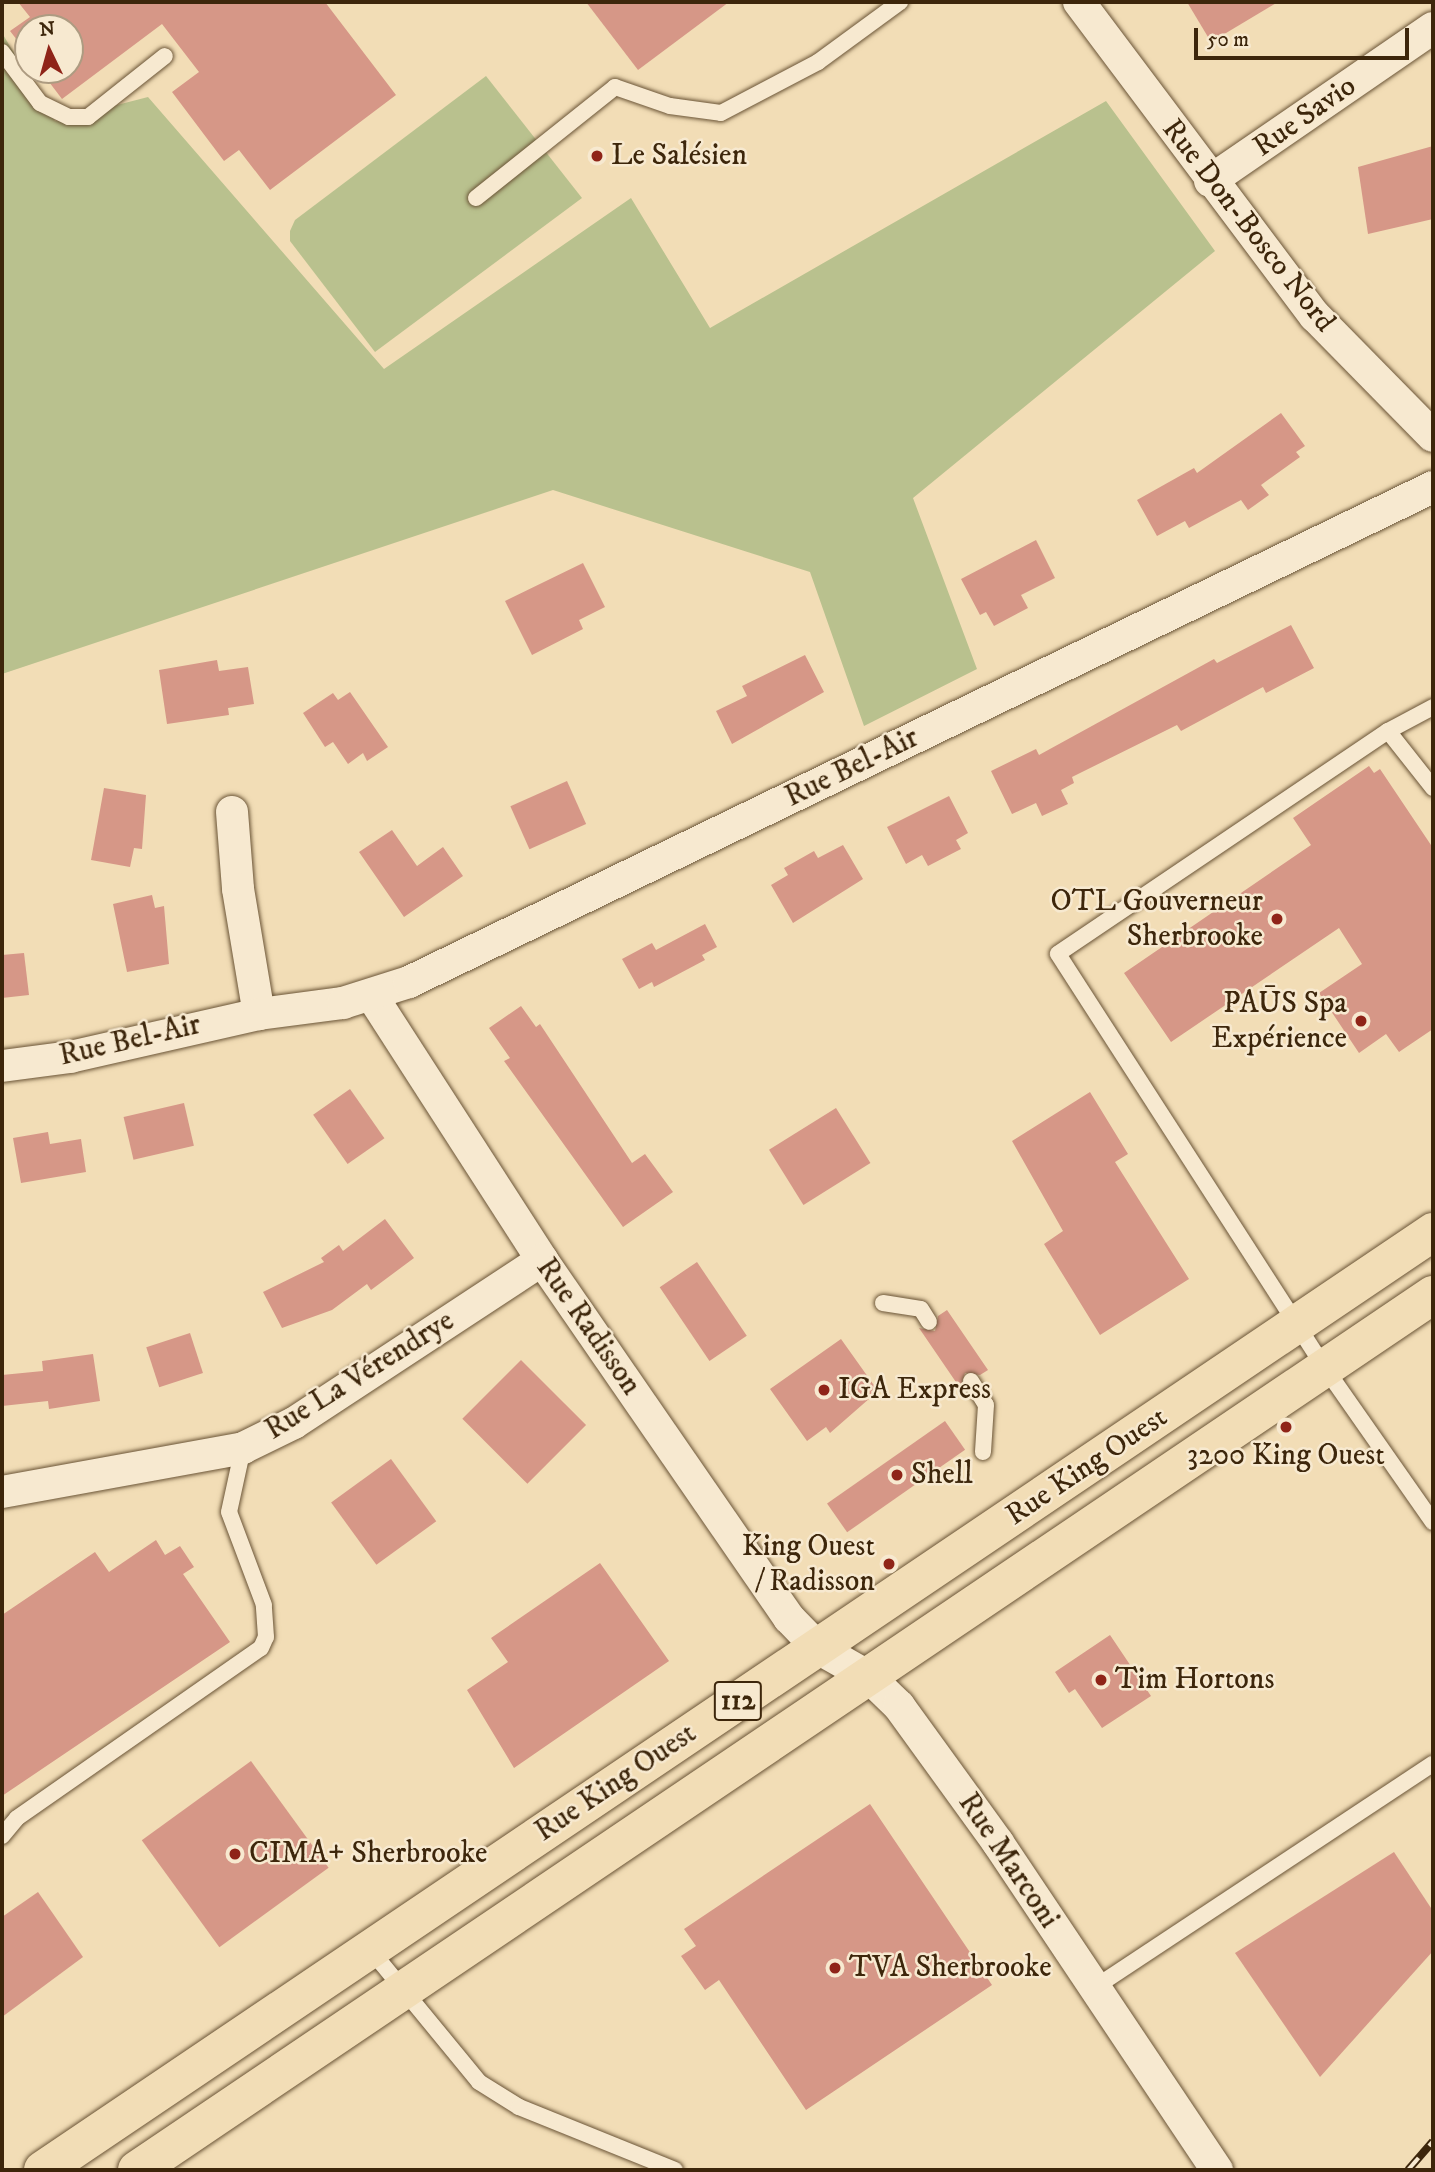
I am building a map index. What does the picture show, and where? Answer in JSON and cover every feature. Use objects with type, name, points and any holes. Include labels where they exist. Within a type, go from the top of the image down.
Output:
[{"type":"main road","name":"Rue King Ouest","points":[[43,2170],[1433,1232]]},
{"type":"main road","name":"Rue King Ouest","points":[[137,2170],[1433,1295]]},
{"type":"street","name":"Rue Don-Bosco Nord","points":[[1092,6],[1210,181],[1315,316],[1433,436]]},
{"type":"street","name":"Rue Savio","points":[[1210,181],[1433,28]]},
{"type":"street","name":"Rue Bel-Air","points":[[2,1066],[70,1057],[259,1014],[373,996],[1433,487]]},
{"type":"street","points":[[232,812],[238,889],[259,1014]]},
{"type":"street","name":"Rue Radisson","points":[[373,996],[542,1260],[789,1618],[818,1648]]},
{"type":"street","name":"Rue La Vérendrye","points":[[2,1492],[243,1448],[294,1423],[542,1260]]},
{"type":"street","name":"Rue Marconi","points":[[818,1648],[869,1677],[899,1706],[998,1843],[1217,2170]]},
{"type":"lane","points":[[476,198],[615,87],[670,106],[721,113],[818,62],[900,2]]},
{"type":"lane","points":[[2,52],[40,103],[69,117],[88,117],[165,56]]},
{"type":"lane","points":[[1433,707],[1388,731],[1058,954],[1325,1368],[1433,1522]]},
{"type":"lane","points":[[1388,731],[1433,788]]},
{"type":"lane","points":[[883,1303],[922,1309],[929,1322]]},
{"type":"lane","points":[[971,1381],[986,1405],[983,1452]]},
{"type":"lane","points":[[2,1836],[18,1818],[261,1648],[266,1637],[264,1605],[229,1512],[243,1448]]},
{"type":"lane","points":[[1094,1988],[1433,1764]]},
{"type":"lane","points":[[369,1948],[401,1994],[479,2082],[519,2107],[675,2170]]},
{"type":"green space","points":[[2,33],[14,53],[14,84],[33,84],[55,121],[148,97],[384,369],[631,198],[710,328],[1106,101],[1215,251],[913,498],[977,669],[864,726],[810,572],[553,490],[2,674]]},
{"type":"green space","points":[[486,76],[582,198],[375,352],[290,241],[290,231],[295,220]]},
{"type":"building","points":[[18,2],[325,2],[396,95],[270,190],[239,150],[224,161],[172,92],[199,72],[162,24],[84,82],[84,14],[28,14]]},
{"type":"building","points":[[586,2],[729,2],[638,70]]},
{"type":"building","points":[[1187,2],[1278,2],[1211,42]]},
{"type":"building","points":[[51,84],[82,84],[62,99]]},
{"type":"building","points":[[1433,146],[1433,219],[1368,234],[1358,167]]},
{"type":"building","points":[[1281,413],[1305,446],[1296,452],[1300,457],[1261,485],[1269,495],[1248,510],[1241,500],[1189,528],[1185,521],[1157,536],[1137,500],[1194,468],[1197,473]]},
{"type":"building","points":[[1036,540],[1055,578],[1021,595],[1028,608],[994,626],[986,612],[980,615],[961,579]]},
{"type":"building","points":[[583,563],[605,607],[579,620],[583,629],[532,655],[505,601]]},
{"type":"building","points":[[1291,625],[1314,668],[1266,693],[1263,687],[1181,731],[1177,725],[1072,777],[1074,783],[1061,790],[1068,804],[1042,816],[1036,803],[1012,814],[991,771],[1036,749],[1039,755],[1214,659],[1217,663]]},
{"type":"building","points":[[805,655],[824,692],[732,744],[716,711],[747,696],[742,686]]},
{"type":"building","points":[[217,660],[219,671],[248,667],[254,704],[228,708],[229,715],[167,724],[159,670]]},
{"type":"building","points":[[350,692],[388,747],[367,761],[363,753],[348,764],[333,742],[325,747],[303,713],[333,693],[338,700]]},
{"type":"building","name":"OTL Gouverneur Sherbrooke","points":[[1369,766],[1374,773],[1380,769],[1433,848],[1433,1029],[1399,1052],[1386,1034],[1359,1053],[1319,993],[1362,964],[1339,928],[1171,1042],[1124,973],[1311,845],[1293,818]]},
{"type":"building","points":[[567,781],[586,824],[529,849],[510,806]]},
{"type":"building","points":[[104,788],[146,795],[142,849],[134,848],[130,867],[91,860]]},
{"type":"building","points":[[949,796],[968,833],[956,840],[961,849],[928,866],[922,855],[906,864],[887,827]]},
{"type":"building","points":[[392,830],[417,866],[443,847],[463,876],[404,917],[359,852]]},
{"type":"building","points":[[843,845],[863,879],[793,923],[771,885],[788,875],[784,868],[814,851],[818,858]]},
{"type":"building","points":[[152,895],[155,908],[164,906],[169,964],[127,972],[113,904]]},
{"type":"building","points":[[705,924],[717,947],[702,955],[705,960],[654,987],[652,982],[639,989],[622,959],[652,943],[656,950]]},
{"type":"building","points":[[24,953],[29,995],[2,998],[2,955]]},
{"type":"building","points":[[521,1006],[536,1027],[540,1024],[632,1163],[645,1154],[673,1192],[623,1227],[504,1061],[510,1058],[489,1028]]},
{"type":"building","points":[[350,1089],[384,1138],[348,1164],[313,1115]]},
{"type":"building","points":[[1090,1092],[1128,1154],[1115,1162],[1189,1279],[1100,1335],[1044,1244],[1063,1231],[1012,1141]]},
{"type":"building","points":[[184,1103],[194,1146],[133,1160],[124,1117]]},
{"type":"building","points":[[836,1108],[870,1163],[803,1205],[769,1150]]},
{"type":"building","points":[[48,1132],[50,1144],[81,1139],[86,1172],[21,1183],[13,1138]]},
{"type":"building","points":[[385,1219],[414,1258],[371,1290],[367,1284],[332,1310],[282,1328],[263,1292],[324,1262],[321,1258],[339,1245],[343,1251]]},
{"type":"building","points":[[697,1262],[747,1336],[709,1361],[660,1287]]},
{"type":"building","points":[[947,1310],[988,1370],[980,1375],[965,1373],[960,1388],[919,1328],[935,1331],[938,1316]]},
{"type":"building","points":[[190,1333],[203,1373],[159,1387],[146,1347]]},
{"type":"building","name":"IGA Express","points":[[841,1339],[878,1391],[830,1433],[826,1427],[807,1441],[770,1389]]},
{"type":"building","points":[[93,1354],[100,1401],[49,1409],[48,1401],[2,1406],[2,1375],[43,1371],[42,1361]]},
{"type":"building","points":[[521,1360],[586,1425],[527,1484],[462,1419]]},
{"type":"building","name":"Shell","points":[[945,1421],[965,1450],[847,1532],[827,1504]]},
{"type":"building","points":[[391,1459],[436,1521],[376,1565],[331,1502]]},
{"type":"building","points":[[156,1540],[165,1555],[180,1546],[194,1567],[183,1574],[230,1642],[2,1796],[2,1615],[95,1552],[109,1572]]},
{"type":"building","points":[[600,1563],[669,1661],[514,1768],[467,1690],[508,1662],[491,1638]]},
{"type":"building","name":"Tim Hortons","points":[[1110,1635],[1151,1696],[1102,1728],[1075,1689],[1069,1693],[1055,1672]]},
{"type":"building","name":"CIMA+ Sherbrooke","points":[[251,1761],[329,1868],[219,1947],[142,1840]]},
{"type":"building","name":"TVA Sherbrooke","points":[[870,1804],[992,1985],[806,2110],[719,1980],[705,1990],[681,1956],[696,1946],[684,1929]]},
{"type":"building","points":[[1394,1852],[1433,1911],[1433,1951],[1320,2077],[1235,1953]]},
{"type":"building","points":[[38,1892],[83,1957],[2,2017],[2,1917]]},
{"type":"railway","points":[[1408,2170],[1433,2141]]},
{"type":"place","name":"Le Salésien","points":[[597,156]]},
{"type":"place","name":"OTL Gouverneur Sherbrooke","points":[[1277,919]]},
{"type":"place","name":"PAŪS Spa Expérience","points":[[1361,1021]]},
{"type":"place","name":"IGA Express","points":[[824,1390]]},
{"type":"place","name":"3200 King Ouest","points":[[1286,1427]]},
{"type":"place","name":"Shell","points":[[897,1475]]},
{"type":"place","name":"King Ouest / Radisson","points":[[889,1564]]},
{"type":"place","name":"Tim Hortons","points":[[1101,1680]]},
{"type":"place","name":"CIMA+ Sherbrooke","points":[[235,1854]]},
{"type":"place","name":"TVA Sherbrooke","points":[[835,1968]]}]
